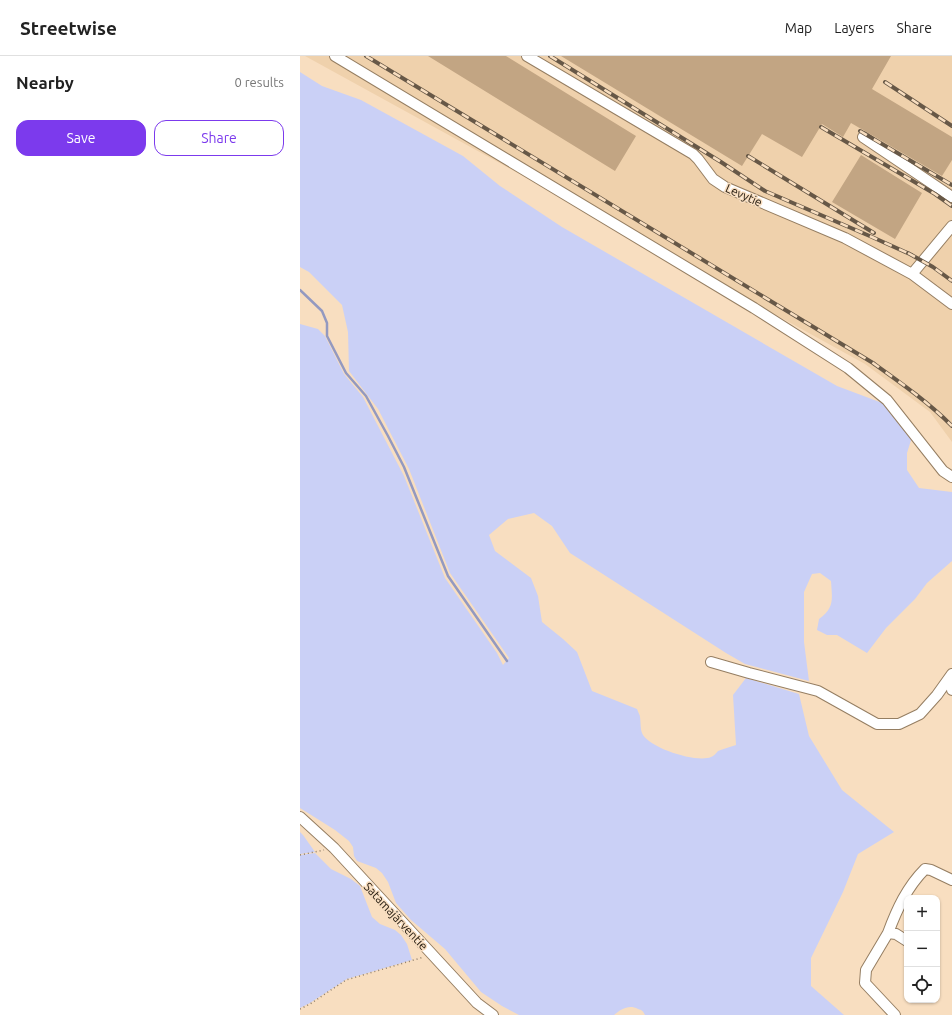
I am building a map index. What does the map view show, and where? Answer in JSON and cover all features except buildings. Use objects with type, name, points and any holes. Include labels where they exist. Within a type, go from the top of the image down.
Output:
[{"type":"street","points":[[335,56],[747,304],[848,368],[887,400],[943,471],[952,477]]},
{"type":"street","name":"Levytie","points":[[527,56],[693,154],[713,179],[725,187],[845,238],[912,274],[952,304]]},
{"type":"street","points":[[863,137],[952,197]]},
{"type":"street","points":[[912,274],[952,226]]},
{"type":"street","points":[[711,662],[818,691],[877,724],[899,724],[920,714],[937,695],[952,674]]},
{"type":"street","points":[[952,674],[952,690]]},
{"type":"street","name":"Satamajärventie","points":[[300,817],[334,848],[477,1003],[492,1015]]},
{"type":"street","points":[[895,1015],[865,983],[866,970],[888,932],[903,898],[925,869],[931,870],[952,880]]},
{"type":"street","points":[[888,932],[904,938]]},
{"type":"path","points":[[300,855],[334,848]]},
{"type":"path","points":[[300,1009],[346,980],[424,957]]},
{"type":"shaded area","points":[[305,56],[952,56],[952,442],[930,412],[865,364]]},
{"type":"shaded area","points":[[300,72],[322,86],[361,100],[463,156],[500,186],[562,227],[837,386],[885,404],[912,437],[907,453],[907,470],[919,488],[952,492],[952,561],[927,583],[915,599],[886,628],[867,653],[837,635],[827,635],[817,630],[819,619],[828,611],[830,607],[832,593],[831,581],[820,573],[812,574],[804,592],[804,642],[809,681],[745,664],[726,653],[570,553],[552,526],[534,513],[508,519],[489,535],[495,551],[531,578],[538,596],[542,622],[577,652],[592,691],[637,709],[640,716],[643,735],[655,745],[675,754],[704,758],[712,757],[718,751],[736,745],[733,695],[746,678],[799,694],[809,736],[842,790],[894,832],[858,854],[843,892],[811,958],[811,986],[844,1015],[645,1015],[641,1010],[628,1007],[622,1009],[614,1015],[519,1015],[481,992],[445,949],[411,920],[396,903],[388,882],[382,873],[376,868],[357,861],[354,856],[353,847],[349,841],[335,830],[300,808],[300,324],[318,329],[325,336],[344,374],[363,397],[404,476],[445,578],[497,653],[503,665],[509,658],[450,573],[409,469],[378,409],[349,371],[348,332],[342,305],[309,272],[300,267]]},
{"type":"shaded area","points":[[300,832],[303,835],[315,852],[300,854]]},
{"type":"shaded area","points":[[315,853],[331,869],[351,879],[360,886],[372,917],[380,924],[395,930],[401,935],[407,944],[412,960],[347,979],[300,1008],[300,855]]},
{"type":"waterway","points":[[300,290],[322,311],[327,323],[327,336],[346,373],[366,396],[388,436],[404,467],[448,576],[507,661]]},
{"type":"railway","points":[[366,56],[873,363],[904,385],[952,426]]},
{"type":"railway","points":[[550,56],[765,191],[912,255]]},
{"type":"railway","points":[[885,82],[952,126]]},
{"type":"railway","points":[[821,127],[935,194],[952,206]]},
{"type":"railway","points":[[860,131],[952,185]]},
{"type":"railway","points":[[748,156],[874,233]]},
{"type":"railway","points":[[908,253],[933,267],[952,281]]}]
